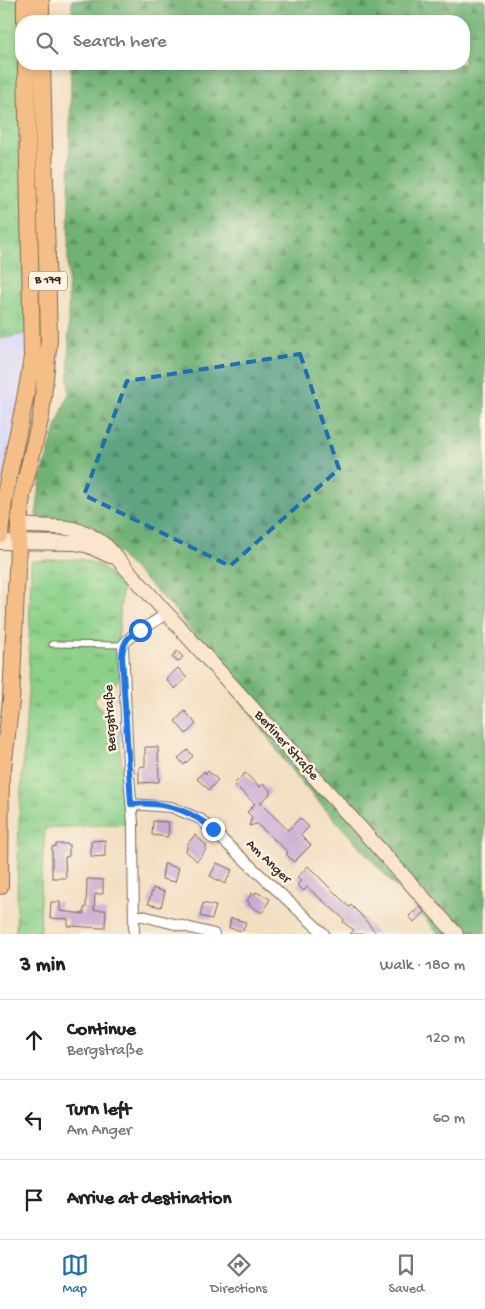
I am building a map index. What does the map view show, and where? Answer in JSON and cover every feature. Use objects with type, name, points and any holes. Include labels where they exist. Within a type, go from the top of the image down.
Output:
[{"type":"main road","points":[[25,0],[25,15]]},
{"type":"main road","points":[[41,0],[41,15]]},
{"type":"main road","name":"B 179","points":[[0,528],[26,399],[32,356],[26,70]]},
{"type":"main road","name":"B 179","points":[[2,769],[11,700],[17,542],[22,495],[40,416],[49,340],[42,70]]},
{"type":"main road","name":"B 179","points":[[0,744],[2,769],[0,886]]},
{"type":"street","points":[[0,528],[19,525]]},
{"type":"street","name":"Berliner Straße","points":[[19,525],[84,530],[106,546],[456,934]]},
{"type":"street","name":"Berliner Straße","points":[[0,542],[76,543],[89,546],[116,558]]},
{"type":"street","points":[[123,645],[131,634],[159,620],[166,613]]},
{"type":"street","name":"Bergstraße","points":[[123,645],[131,804],[134,934]]},
{"type":"street","name":"Am Anger","points":[[131,804],[171,807],[200,818],[324,934]]},
{"type":"street","points":[[134,916],[143,916],[214,934]]},
{"type":"lane","points":[[52,644],[123,645]]},
{"type":"highlighted area","points":[[300,354],[339,469],[230,566],[84,495],[127,381]]},
{"type":"shaded area","points":[[27,333],[25,369],[0,494],[0,339]]},
{"type":"green space","points":[[0,0],[19,0],[19,15],[15,15],[15,70],[21,70],[27,333],[0,339]]},
{"type":"green space","points":[[72,0],[485,0],[485,934],[439,934],[297,778],[176,611],[91,526],[49,521],[36,516],[41,478],[56,427],[69,393],[68,254],[71,70],[470,70],[470,15],[72,15]]},
{"type":"green space","points":[[80,559],[101,566],[122,588],[117,655],[121,670],[116,683],[94,699],[108,721],[118,722],[127,824],[45,828],[40,901],[41,934],[16,934],[19,819],[28,693],[31,561]]},
{"type":"building","points":[[177,651],[183,657],[178,662],[172,657]]},
{"type":"building","points":[[178,668],[187,678],[175,689],[166,679]]},
{"type":"building","points":[[185,711],[196,724],[186,734],[175,721]]},
{"type":"building","points":[[145,747],[158,747],[159,782],[139,783],[139,767],[145,766]]},
{"type":"building","points":[[188,750],[193,756],[184,765],[178,758]]},
{"type":"building","points":[[204,771],[206,774],[208,771],[218,780],[209,790],[197,779]]},
{"type":"building","points":[[245,773],[260,787],[263,784],[270,790],[270,794],[260,803],[288,830],[300,818],[309,827],[301,835],[311,845],[294,862],[286,854],[288,852],[257,824],[249,826],[252,817],[247,812],[255,804],[234,784]]},
{"type":"building","points":[[153,821],[169,822],[168,837],[152,835]]},
{"type":"building","points":[[195,835],[206,845],[206,850],[197,861],[186,851],[188,843]]},
{"type":"building","points":[[105,840],[105,856],[91,857],[91,841]]},
{"type":"building","points":[[56,844],[69,844],[69,856],[65,857],[66,878],[52,878],[52,847],[56,846]]},
{"type":"building","points":[[217,863],[232,870],[225,884],[210,876]]},
{"type":"building","points":[[164,864],[179,868],[175,882],[162,879]]},
{"type":"building","points":[[308,866],[349,907],[351,905],[377,934],[350,934],[354,930],[343,922],[344,919],[307,887],[304,891],[297,885],[301,881],[297,878]]},
{"type":"building","points":[[87,879],[103,880],[103,894],[95,894],[94,910],[106,910],[105,928],[68,926],[68,919],[50,918],[51,902],[60,902],[60,911],[84,914]]},
{"type":"building","points":[[153,888],[165,892],[161,907],[148,904]]},
{"type":"building","points":[[256,892],[270,899],[262,913],[249,905],[250,903],[247,901],[252,893],[254,895]]},
{"type":"building","points":[[203,903],[216,906],[212,919],[200,916]]},
{"type":"building","points":[[420,907],[425,912],[414,922],[409,916]]},
{"type":"building","points":[[231,918],[246,922],[243,931],[229,928]]},
{"type":"route","points":[[140,630],[131,634],[123,645],[122,656],[131,804],[140,803],[171,807],[200,818],[213,829]]}]
